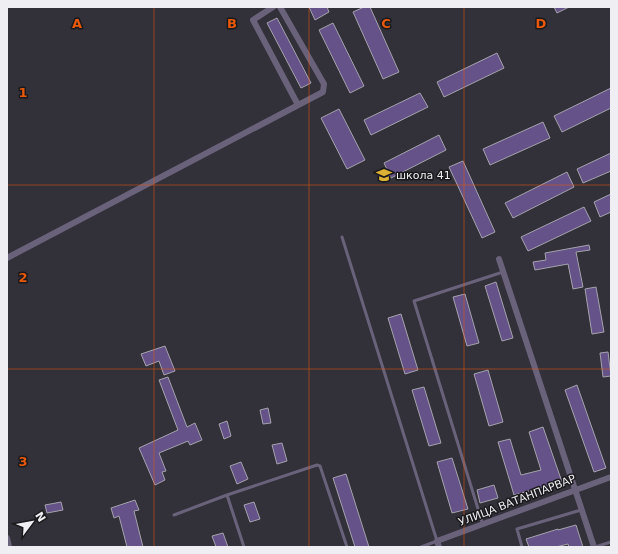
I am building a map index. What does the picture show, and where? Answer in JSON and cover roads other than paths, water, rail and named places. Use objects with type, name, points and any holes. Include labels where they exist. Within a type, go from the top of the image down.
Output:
[{"type":"street","points":[[273,7],[253,20],[298,105]]},
{"type":"street","points":[[7,258],[323,92],[324,84],[280,7]]},
{"type":"street","points":[[499,259],[594,547]]},
{"type":"street","name":"УЛИЦА ВАТАНПАРВАР","points":[[438,544],[575,489],[611,477]]},
{"type":"street","points":[[7,538],[9,547]]},
{"type":"lane","points":[[342,237],[438,544],[420,547]]},
{"type":"lane","points":[[483,525],[414,301],[503,272]]},
{"type":"lane","points":[[174,514],[317,465],[320,466],[347,547]]},
{"type":"lane","points":[[227,495],[244,547]]},
{"type":"lane","points":[[522,547],[517,529],[581,510]]},
{"type":"lane","points":[[594,547],[611,542]]},
{"type":"place","name":"школа 41","points":[[384,175]]}]
